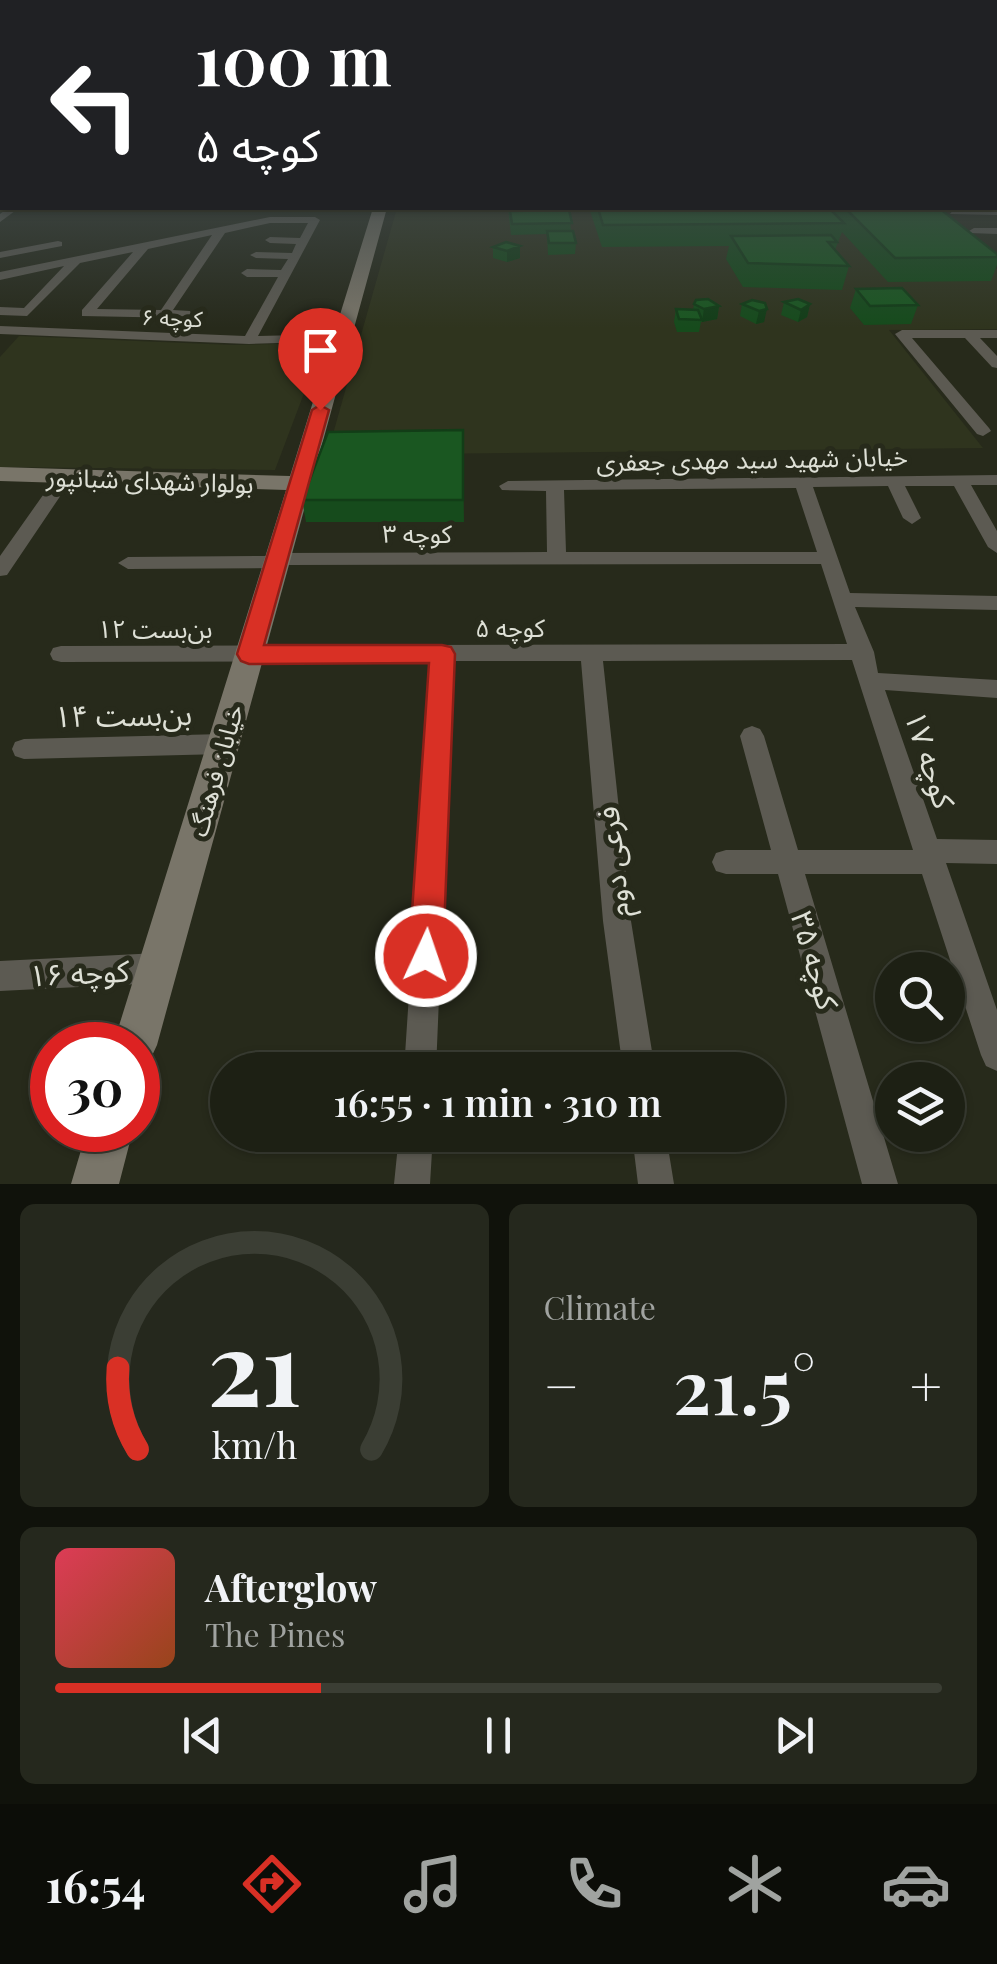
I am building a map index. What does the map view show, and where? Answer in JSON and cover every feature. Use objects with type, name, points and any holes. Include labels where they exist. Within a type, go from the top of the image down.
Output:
[{"type":"street","name":"خیابان فرهنگ","points":[[142,1022],[377,217]]},
{"type":"street","points":[[3,278],[270,220],[315,220],[250,340]]},
{"type":"street","points":[[166,314],[222,230]]},
{"type":"street","points":[[974,232],[997,232]]},
{"type":"street","points":[[270,240],[303,241]]},
{"type":"street","points":[[0,255],[58,244]]},
{"type":"street","points":[[144,246],[87,313],[185,314]]},
{"type":"street","points":[[256,256],[295,256]]},
{"type":"street","points":[[0,312],[27,312],[76,260]]},
{"type":"street","points":[[248,273],[286,274]]},
{"type":"street","points":[[0,344],[6,330]]},
{"type":"street","name":"کوچه ۶","points":[[6,330],[250,340],[342,338]]},
{"type":"street","points":[[983,430],[902,334],[997,334]]},
{"type":"street","points":[[968,334],[997,364]]},
{"type":"street","name":"بولوار شهدای شبانپور","points":[[0,474],[297,492]]},
{"type":"street","points":[[960,481],[997,547]]},
{"type":"street","name":"خیابان شهید سید مهدی جعفری","points":[[508,486],[997,481]]},
{"type":"street","name":"کوچه ۱۷","points":[[803,482],[997,1055]]},
{"type":"street","points":[[894,482],[912,518]]},
{"type":"street","points":[[555,485],[557,559],[830,558]]},
{"type":"street","name":"بولوار شهدای شبانپور","points":[[0,490],[239,490]]},
{"type":"street","points":[[0,570],[54,492]]},
{"type":"street","name":"کوچه ۳","points":[[128,563],[557,559]]},
{"type":"street","points":[[844,600],[997,603]]},
{"type":"street","points":[[591,653],[863,652]]},
{"type":"street","name":"کوچه ۵","points":[[249,654],[591,653]]},
{"type":"street","name":"فرعی دوم","points":[[591,653],[617,921],[636,1052]]},
{"type":"street","name":"بن‌بست ۱۲","points":[[61,654],[249,654]]},
{"type":"street","points":[[421,1052],[442,654]]},
{"type":"street","points":[[872,681],[997,690]]},
{"type":"street","name":"کوچه ۳۵","points":[[752,736],[880,1184]]},
{"type":"street","name":"بن‌بست ۱۴","points":[[24,749],[223,744]]},
{"type":"street","points":[[726,862],[789,864],[997,852]]},
{"type":"street","name":"کوچه ۱۶","points":[[0,976],[158,968]]},
{"type":"street","points":[[94,1184],[103,1152]]},
{"type":"street","points":[[412,1184],[415,1152]]},
{"type":"street","points":[[651,1152],[656,1184]]},
{"type":"shaded area","points":[[394,217],[929,217],[997,269],[997,329],[889,330],[983,448],[327,455]]},
{"type":"shaded area","points":[[19,336],[232,345],[323,343],[275,470],[0,467],[0,357]]},
{"type":"building","points":[[511,217],[571,217],[572,223],[512,224]]},
{"type":"building","points":[[601,217],[838,217],[844,223],[603,225]]},
{"type":"building","points":[[854,217],[951,217],[997,254],[997,257],[895,258]]},
{"type":"building","points":[[547,231],[573,231],[576,243],[549,243]]},
{"type":"building","points":[[831,235],[837,242],[828,242],[849,266],[748,263],[731,236]]},
{"type":"building","points":[[506,242],[520,246],[507,251],[493,247]]},
{"type":"building","points":[[902,288],[918,305],[870,306],[856,289]]},
{"type":"building","points":[[708,299],[719,306],[704,309],[694,304],[696,300]]},
{"type":"building","points":[[798,299],[810,304],[801,310],[784,302]]},
{"type":"building","points":[[752,300],[765,303],[767,309],[759,311],[742,304]]},
{"type":"building","points":[[676,309],[698,310],[702,320],[679,319]]},
{"type":"building","points":[[463,430],[463,500],[302,500],[328,432]]},
{"type":"route","points":[[320,410],[249,654],[442,654],[426,956]]}]
